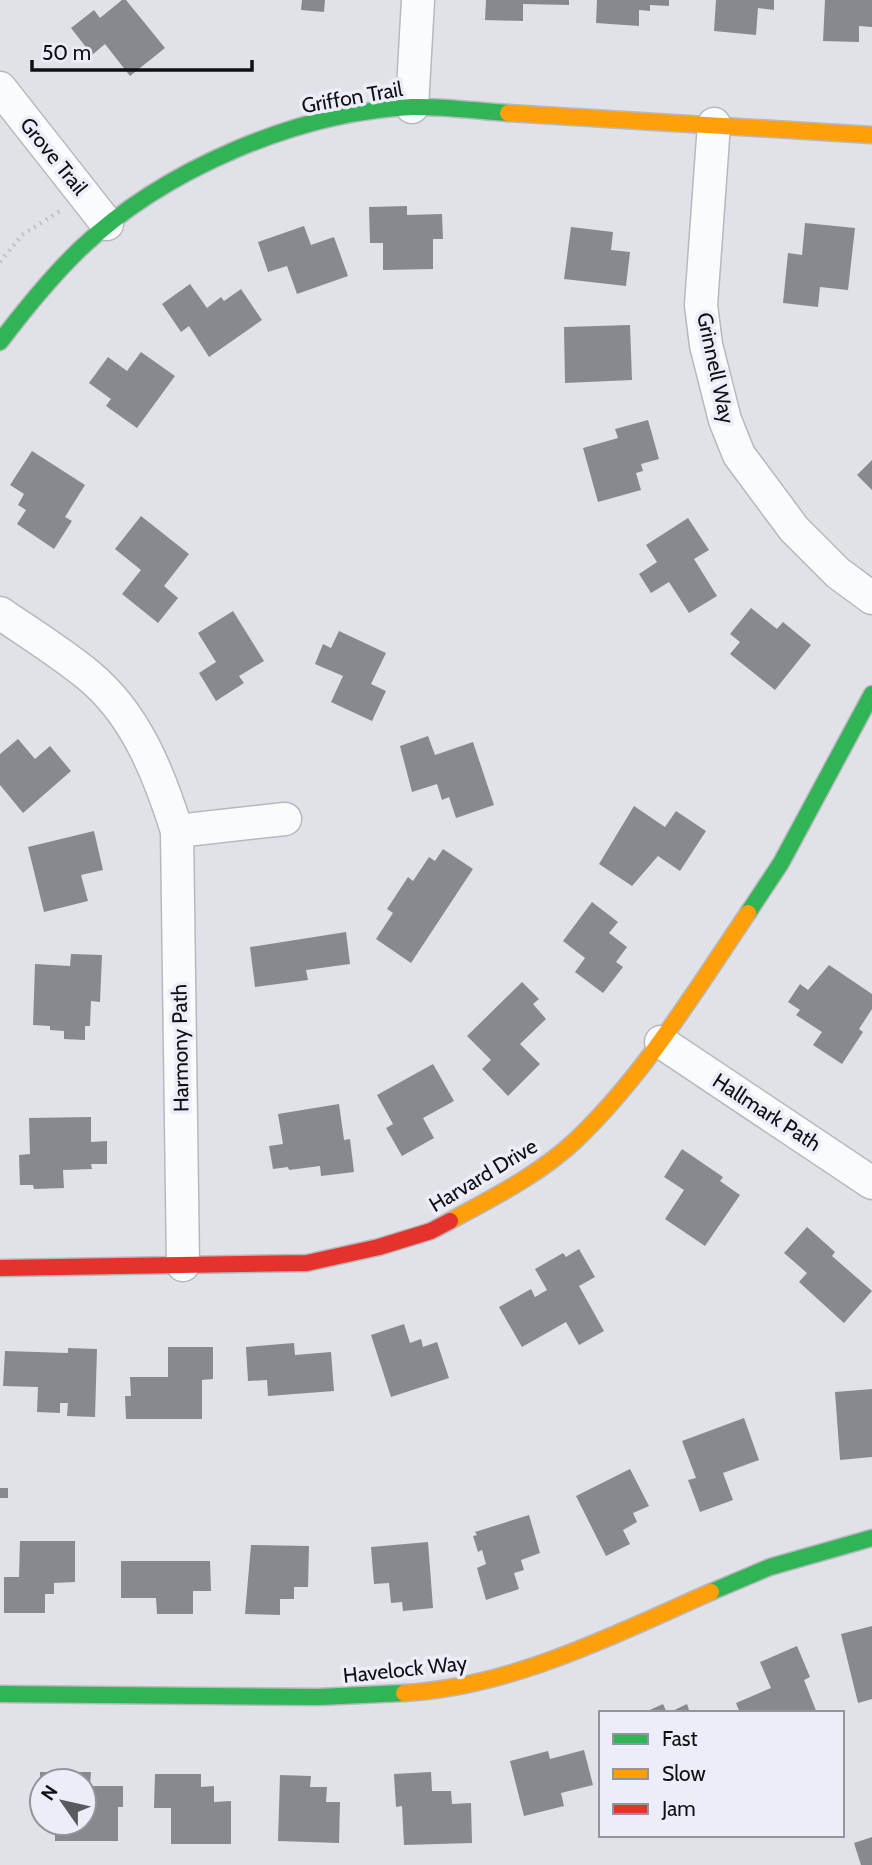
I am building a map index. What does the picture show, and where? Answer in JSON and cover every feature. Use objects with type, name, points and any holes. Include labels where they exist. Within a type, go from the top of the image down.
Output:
[{"type":"street","points":[[412,107],[418,0]]},
{"type":"street","name":"Grove Trail","points":[[0,88],[107,224]]},
{"type":"street","name":"Griffon Trail","points":[[0,342],[58,268],[107,224],[183,174],[259,138],[376,110],[412,107],[872,135]]},
{"type":"street","name":"Grinnell Way","points":[[714,124],[701,305],[706,345],[724,420],[739,455],[793,529],[829,565],[872,598]]},
{"type":"street","name":"Harmony Path","points":[[0,613],[89,676],[116,704],[149,757],[163,787],[177,831],[183,1265]]},
{"type":"street","name":"Harvard Drive","points":[[0,1268],[307,1263],[379,1248],[431,1231],[524,1180],[576,1140],[661,1042],[781,863],[872,694]]},
{"type":"street","points":[[177,831],[285,819]]},
{"type":"street","name":"Hallmark Path","points":[[661,1042],[872,1183]]},
{"type":"street","name":"Havelock Way","points":[[0,1694],[319,1697],[434,1691],[485,1681],[535,1665],[584,1647],[770,1567],[872,1538]]},
{"type":"path","points":[[0,262],[22,235],[84,193]]},
{"type":"building","points":[[122,0],[126,0],[165,48],[130,76],[105,44],[92,55],[71,28],[94,10],[100,18]]},
{"type":"building","points":[[302,0],[325,0],[324,12],[301,10]]},
{"type":"building","points":[[486,0],[569,0],[569,5],[523,4],[523,21],[485,20]]},
{"type":"building","points":[[597,0],[669,0],[669,6],[650,5],[650,11],[639,10],[639,26],[596,23]]},
{"type":"building","points":[[716,0],[774,0],[774,10],[758,8],[756,35],[714,31]]},
{"type":"building","points":[[825,0],[872,0],[872,27],[859,26],[859,42],[823,41]]},
{"type":"building","points":[[407,206],[407,215],[442,214],[443,239],[433,239],[433,269],[383,270],[383,243],[370,243],[369,207]]},
{"type":"building","points":[[805,223],[855,228],[848,290],[820,287],[818,307],[783,303],[788,253],[802,255]]},
{"type":"building","points":[[304,226],[311,245],[334,237],[348,276],[297,294],[287,266],[268,272],[258,242]]},
{"type":"building","points":[[571,227],[613,232],[611,250],[630,252],[626,286],[564,279]]},
{"type":"building","points":[[190,284],[207,308],[221,297],[224,301],[241,289],[262,320],[209,357],[189,326],[181,332],[162,304]]},
{"type":"building","points":[[630,325],[632,380],[565,383],[564,327]]},
{"type":"building","points":[[141,352],[175,376],[137,428],[106,406],[111,399],[89,383],[108,357],[127,371]]},
{"type":"building","points":[[648,420],[659,459],[641,464],[643,471],[636,473],[641,490],[598,502],[583,448],[618,438],[615,429]]},
{"type":"building","points":[[32,451],[85,485],[65,517],[72,521],[54,549],[17,524],[26,510],[18,505],[24,494],[10,485]]},
{"type":"building","points":[[872,460],[872,490],[857,475]]},
{"type":"building","points":[[141,516],[189,554],[164,586],[178,598],[158,623],[122,594],[141,570],[115,549]]},
{"type":"building","points":[[688,518],[709,550],[694,559],[717,596],[689,613],[669,582],[651,593],[639,574],[657,562],[646,545]]},
{"type":"building","points":[[751,608],[777,629],[783,622],[811,645],[775,690],[730,654],[740,642],[730,634]]},
{"type":"building","points":[[233,611],[264,661],[239,676],[244,683],[216,701],[199,673],[216,662],[198,633]]},
{"type":"building","points":[[339,631],[386,653],[371,684],[386,691],[372,721],[331,702],[343,676],[315,664],[323,644],[331,648]]},
{"type":"building","points":[[428,736],[435,755],[473,742],[494,805],[456,818],[449,797],[442,800],[437,784],[412,792],[400,746]]},
{"type":"building","points":[[18,739],[35,759],[50,746],[71,771],[23,813],[0,785],[0,754]]},
{"type":"building","points":[[634,806],[665,827],[676,811],[706,831],[680,871],[658,856],[632,886],[599,864]]},
{"type":"building","points":[[94,831],[103,870],[81,875],[88,901],[44,912],[28,847]]},
{"type":"building","points":[[443,849],[473,869],[411,963],[376,939],[393,913],[387,909],[408,877],[413,881],[429,857],[435,861]]},
{"type":"building","points":[[592,902],[618,922],[609,933],[627,947],[616,962],[623,967],[603,993],[575,972],[585,958],[563,941]]},
{"type":"building","points":[[346,932],[350,964],[306,970],[308,980],[255,987],[250,947]]},
{"type":"building","points":[[71,954],[102,955],[100,1002],[91,1001],[90,1026],[85,1026],[85,1040],[64,1039],[64,1031],[50,1030],[50,1026],[33,1025],[35,964],[70,966]]},
{"type":"building","points":[[829,965],[872,994],[872,1009],[859,1029],[863,1032],[842,1064],[813,1045],[822,1032],[796,1015],[800,1010],[788,1002],[800,984],[808,990]]},
{"type":"building","points":[[522,982],[539,999],[533,1004],[546,1019],[520,1044],[540,1064],[508,1096],[482,1069],[491,1060],[467,1036]]},
{"type":"building","points":[[433,1064],[454,1101],[423,1118],[434,1138],[402,1156],[386,1128],[393,1124],[377,1095]]},
{"type":"building","points":[[339,1104],[344,1140],[350,1139],[354,1172],[321,1176],[320,1166],[273,1169],[269,1146],[283,1144],[278,1114]]},
{"type":"building","points":[[91,1117],[91,1142],[107,1141],[107,1164],[91,1164],[92,1169],[63,1170],[64,1188],[34,1189],[33,1185],[20,1185],[19,1155],[30,1154],[29,1118]]},
{"type":"building","points":[[682,1149],[723,1177],[720,1181],[740,1195],[705,1246],[665,1219],[684,1190],[664,1177]]},
{"type":"building","points":[[807,1227],[835,1252],[832,1256],[872,1291],[844,1323],[799,1282],[807,1273],[784,1253]]},
{"type":"building","points":[[579,1249],[595,1277],[579,1286],[604,1331],[579,1345],[566,1322],[522,1347],[499,1307],[531,1289],[535,1297],[547,1290],[535,1269],[563,1253],[566,1257]]},
{"type":"building","points":[[404,1324],[410,1343],[421,1339],[423,1347],[437,1342],[449,1378],[391,1397],[371,1335]]},
{"type":"building","points":[[294,1343],[295,1355],[331,1352],[334,1391],[268,1396],[267,1380],[248,1381],[246,1347]]},
{"type":"building","points":[[168,1347],[213,1347],[213,1379],[202,1380],[202,1419],[126,1419],[125,1396],[131,1396],[130,1377],[168,1377]]},
{"type":"building","points":[[68,1348],[97,1349],[95,1417],[67,1416],[68,1403],[60,1403],[60,1413],[37,1412],[38,1387],[3,1386],[5,1351],[68,1353]]},
{"type":"building","points":[[872,1389],[872,1457],[840,1460],[835,1392]]},
{"type":"building","points":[[744,1418],[759,1460],[723,1473],[733,1500],[700,1512],[688,1480],[696,1478],[682,1441]]},
{"type":"building","points":[[630,1469],[649,1506],[633,1513],[637,1522],[623,1530],[630,1544],[606,1556],[576,1496]]},
{"type":"building","points":[[0,1488],[8,1488],[8,1498],[0,1498]]},
{"type":"building","points":[[529,1515],[540,1553],[521,1560],[524,1570],[514,1573],[519,1589],[486,1600],[477,1568],[486,1564],[482,1550],[478,1552],[473,1536],[477,1535],[475,1532]]},
{"type":"building","points":[[20,1541],[75,1541],[75,1582],[54,1583],[54,1594],[45,1594],[45,1613],[4,1613],[4,1577],[19,1577]]},
{"type":"building","points":[[428,1542],[433,1608],[403,1611],[402,1602],[391,1603],[389,1583],[374,1584],[371,1547]]},
{"type":"building","points":[[251,1545],[309,1546],[308,1587],[294,1587],[294,1599],[280,1599],[280,1615],[245,1614]]},
{"type":"building","points":[[121,1561],[210,1561],[211,1591],[193,1591],[193,1614],[157,1614],[156,1598],[121,1598]]},
{"type":"building","points":[[872,1626],[872,1699],[858,1703],[841,1634]]},
{"type":"building","points":[[797,1646],[810,1677],[804,1680],[816,1711],[739,1711],[736,1703],[771,1688],[760,1662]]},
{"type":"building","points":[[663,1704],[666,1711],[647,1711]]},
{"type":"building","points":[[687,1704],[689,1711],[672,1711]]},
{"type":"building","points":[[584,1750],[593,1785],[561,1793],[564,1806],[524,1816],[510,1761],[548,1751],[550,1759]]},
{"type":"building","points":[[431,1772],[432,1791],[451,1791],[452,1804],[471,1803],[472,1843],[404,1845],[402,1806],[396,1807],[394,1774]]},
{"type":"building","points":[[155,1774],[201,1774],[201,1787],[214,1786],[214,1802],[231,1801],[231,1844],[171,1844],[171,1808],[154,1808]]},
{"type":"building","points":[[280,1775],[311,1776],[310,1787],[327,1787],[326,1802],[340,1802],[339,1843],[278,1841]]},
{"type":"building","points":[[98,1786],[123,1786],[123,1807],[118,1807],[118,1841],[55,1841],[55,1837],[98,1837]]},
{"type":"building","points":[[872,1837],[872,1865],[861,1865],[854,1843]]},
{"type":"traffic: fast","points":[[0,342],[58,271],[113,220],[151,194],[234,150],[278,133],[368,111],[424,107],[508,113]]},
{"type":"traffic: fast","points":[[748,913],[781,863],[872,694]]},
{"type":"traffic: fast","points":[[711,1592],[770,1567],[872,1538]]},
{"type":"traffic: fast","points":[[0,1694],[319,1697],[404,1693]]},
{"type":"traffic: slow","points":[[508,113],[872,135]]},
{"type":"traffic: slow","points":[[450,1221],[516,1184],[547,1164],[576,1140],[625,1088],[647,1060],[748,913]]},
{"type":"traffic: slow","points":[[404,1693],[444,1689],[523,1670],[599,1641],[711,1592]]},
{"type":"traffic: jam","points":[[0,1268],[307,1263],[379,1247],[431,1231],[450,1221]]}]
